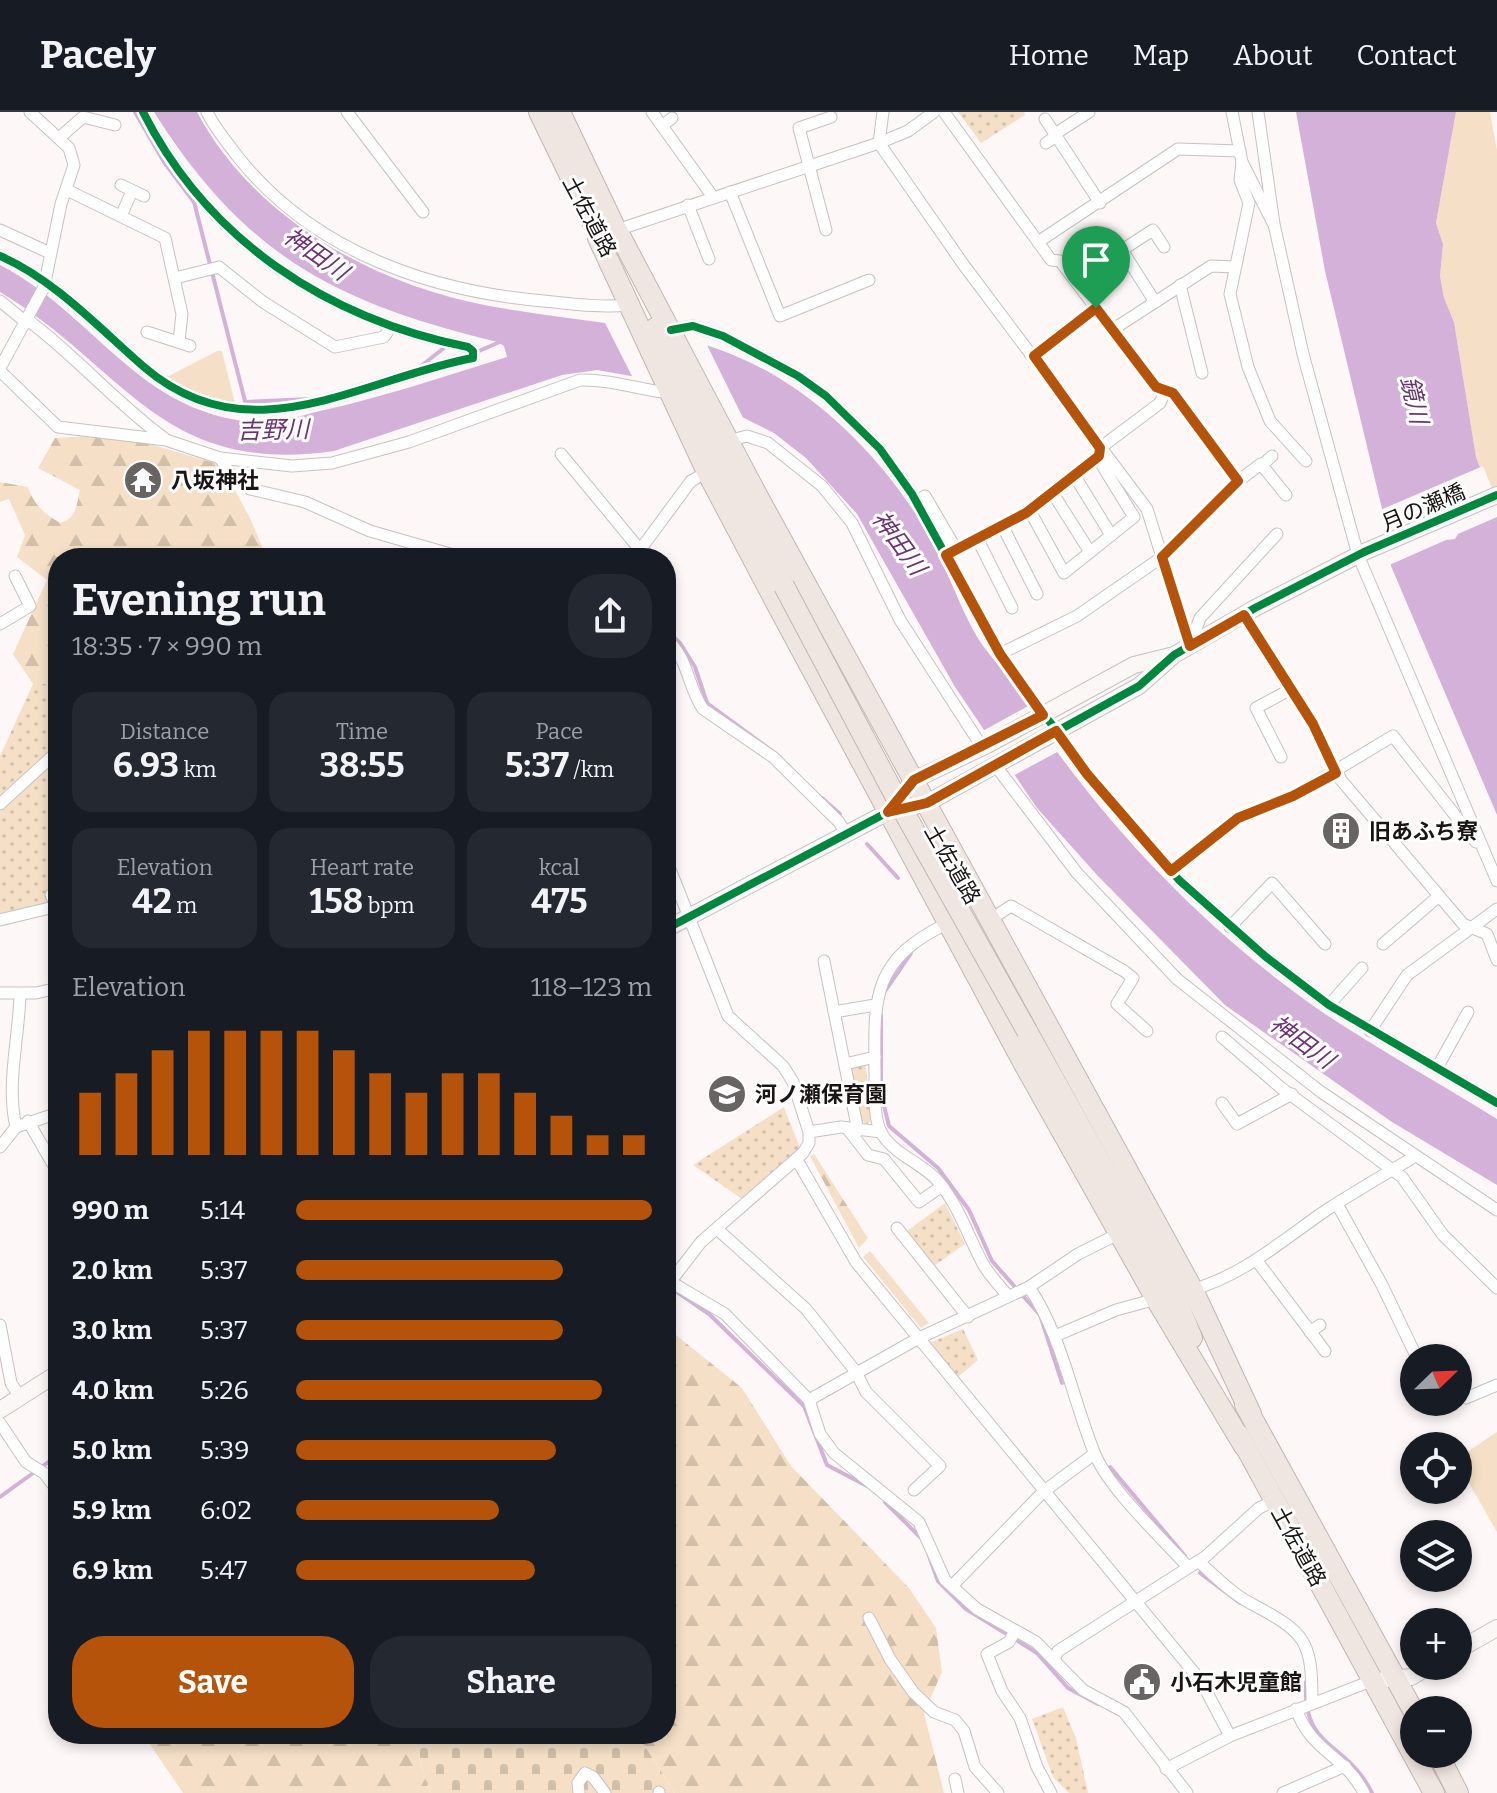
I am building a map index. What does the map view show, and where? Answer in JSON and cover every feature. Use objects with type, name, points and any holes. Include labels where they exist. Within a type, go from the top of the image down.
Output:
[{"type":"highway","name":"土佐道路","points":[[539,112],[656,320],[694,410],[900,805],[1174,1294],[1244,1446],[1434,1793]]},
{"type":"highway","name":"土佐道路","points":[[565,114],[608,234]]},
{"type":"highway","points":[[656,320],[669,391],[707,472],[1118,1234],[1174,1294]]},
{"type":"highway","points":[[656,320],[717,417],[991,919],[1174,1294]]},
{"type":"highway","name":"土佐道路","points":[[1174,1294],[1194,1318],[1251,1414],[1404,1696]]},
{"type":"highway","points":[[1445,1768],[1458,1793]]},
{"type":"street","points":[[30,112],[72,152],[74,161],[45,284],[29,320],[0,369],[58,427],[166,440],[220,458],[292,466],[332,463],[409,442],[580,380],[598,379],[640,390],[669,391]]},
{"type":"street","points":[[0,256],[45,284],[161,382],[194,398],[244,411],[267,412],[308,405],[474,355],[468,347],[390,328],[323,297],[254,252],[207,207],[181,175],[143,112]]},
{"type":"street","points":[[207,112],[258,181],[304,221],[364,257],[420,280],[493,297],[604,307],[723,336],[798,376],[826,396],[880,449],[917,501],[951,552],[1000,654],[1053,733],[1171,871],[1230,927],[1329,1005],[1496,1100]]},
{"type":"street","points":[[347,112],[423,212]]},
{"type":"street","points":[[652,112],[667,122],[713,197]]},
{"type":"street","points":[[883,112],[879,143],[943,236],[1034,356],[1099,453],[1134,517],[1064,573],[1030,511]]},
{"type":"street","points":[[608,234],[879,143],[908,131],[934,112]]},
{"type":"street","points":[[944,112],[1051,260],[1060,261],[1156,387],[1173,393],[1238,481]]},
{"type":"street","points":[[1052,138],[1089,112]]},
{"type":"street","points":[[1232,112],[1241,156],[1240,180],[1249,203],[1230,294],[1248,367],[1277,433],[1306,461]]},
{"type":"street","points":[[1258,112],[1274,224],[1303,354],[1361,553],[1497,881]]},
{"type":"street","points":[[59,138],[83,117],[115,125]]},
{"type":"street","points":[[826,230],[799,128],[831,117]]},
{"type":"street","points":[[1045,119],[1052,138],[1100,203]]},
{"type":"street","points":[[1038,242],[1178,149],[1241,156]]},
{"type":"street","points":[[1241,156],[1274,224]]},
{"type":"street","points":[[121,185],[138,194],[121,216]]},
{"type":"street","points":[[67,190],[165,238],[182,314],[185,343],[147,332]]},
{"type":"street","points":[[730,192],[780,316],[869,280]]},
{"type":"street","points":[[688,205],[709,259]]},
{"type":"street","points":[[1155,302],[1122,250],[1150,225],[1164,247]]},
{"type":"street","points":[[0,230],[50,253]]},
{"type":"street","points":[[1112,330],[1211,266],[1235,267]]},
{"type":"street","points":[[175,278],[211,267],[335,347],[384,337],[390,328]]},
{"type":"street","points":[[1180,285],[1202,373]]},
{"type":"street","points":[[0,301],[29,320],[84,366],[122,407],[166,440]]},
{"type":"street","points":[[1034,356],[1096,308]]},
{"type":"street","points":[[951,552],[1030,511],[1160,403],[1165,391]]},
{"type":"street","points":[[728,441],[747,436],[768,443],[822,486],[852,523],[900,620],[985,746]]},
{"type":"street","points":[[1099,453],[1147,509],[1190,646]]},
{"type":"street","points":[[561,454],[633,548]]},
{"type":"street","points":[[220,458],[232,476],[250,489],[305,502],[370,531],[429,548]]},
{"type":"street","points":[[1000,654],[1077,616],[1162,557],[1238,481],[1267,461],[1286,495]]},
{"type":"street","points":[[643,548],[691,481],[707,472]]},
{"type":"street","points":[[1074,475],[1111,535]]},
{"type":"street","points":[[1052,492],[1090,552]]},
{"type":"street","name":"月の瀬橋","points":[[1174,655],[1361,553],[1497,495]]},
{"type":"street","points":[[1002,525],[1037,594]]},
{"type":"street","points":[[1190,646],[1200,618],[1277,534]]},
{"type":"street","points":[[977,538],[1012,608]]},
{"type":"street","points":[[0,624],[30,606],[15,576]]},
{"type":"street","points":[[1244,615],[1291,689],[1336,773],[1463,924],[1487,934],[1497,960]]},
{"type":"street","points":[[676,647],[695,698],[703,709],[773,757],[846,834]]},
{"type":"street","points":[[888,812],[914,780],[985,746],[1134,665],[1174,655]]},
{"type":"street","points":[[676,923],[888,812],[927,803],[1139,686],[1174,655]]},
{"type":"street","points":[[1281,757],[1256,708],[1291,689]]},
{"type":"street","points":[[1171,871],[1238,818],[1293,796],[1336,773],[1393,736],[1485,852]]},
{"type":"street","points":[[0,804],[48,760]]},
{"type":"street","points":[[998,764],[1077,873],[1177,979],[1260,1046],[1414,1157],[1497,1210]]},
{"type":"street","points":[[1230,927],[1272,883],[1325,944]]},
{"type":"street","points":[[676,884],[728,1016],[783,1066],[793,1082],[809,1132],[809,1143],[797,1160],[701,1242],[676,1272]]},
{"type":"street","points":[[1383,944],[1439,896]]},
{"type":"street","points":[[0,920],[48,905]]},
{"type":"street","points":[[991,919],[1011,906],[1124,971],[1133,978],[1117,1004],[1147,1031]]},
{"type":"street","points":[[1370,1031],[1407,975],[1497,909]]},
{"type":"street","points":[[948,923],[910,944],[884,979],[875,1005],[875,1057],[881,1132],[892,1146],[926,1169],[942,1186],[964,1220],[982,1264],[1048,1315],[1094,1454],[1131,1504],[1192,1563],[1250,1603],[1286,1621],[1295,1631],[1309,1656],[1304,1705],[1314,1743],[1345,1766],[1356,1777],[1364,1793]]},
{"type":"street","points":[[824,961],[845,1064],[853,1129],[868,1155],[884,1159],[919,1202],[942,1186]]},
{"type":"street","points":[[1329,1005],[1362,968]]},
{"type":"street","points":[[0,993],[20,994],[48,990]]},
{"type":"street","points":[[20,994],[19,1042],[11,1103],[48,1159]]},
{"type":"street","points":[[834,1012],[875,1005]]},
{"type":"street","points":[[1001,1022],[1034,1005]]},
{"type":"street","points":[[1437,1068],[1468,1012]]},
{"type":"street","points":[[1222,1037],[1402,1177],[1443,1235],[1497,1288]]},
{"type":"street","points":[[845,1064],[875,1057]]},
{"type":"street","points":[[1222,1103],[1237,1124],[1292,1094]]},
{"type":"street","points":[[0,1147],[22,1124],[48,1116]]},
{"type":"street","points":[[809,1132],[853,1129],[881,1132]]},
{"type":"street","points":[[1055,1336],[1116,1310],[1174,1294],[1257,1261],[1337,1204],[1414,1157]]},
{"type":"street","points":[[797,1160],[856,1262],[1201,1681],[1230,1736]]},
{"type":"street","points":[[1337,1204],[1410,1344]]},
{"type":"street","points":[[897,1228],[968,1317]]},
{"type":"street","points":[[717,1229],[806,1309],[856,1372],[866,1392],[940,1466],[914,1490]]},
{"type":"street","points":[[809,1400],[917,1339],[1018,1291],[1078,1254],[1118,1234]]},
{"type":"street","points":[[1257,1261],[1315,1328],[1325,1351]]},
{"type":"street","points":[[676,1284],[725,1314],[809,1400],[820,1434],[834,1453],[919,1522],[929,1538],[938,1568],[952,1586],[1013,1636],[1036,1642],[1083,1690],[1124,1712],[1187,1793]]},
{"type":"street","points":[[0,1325],[11,1383],[21,1399]]},
{"type":"street","points":[[0,1410],[48,1380]]},
{"type":"street","points":[[1472,1395],[1497,1385]]},
{"type":"street","points":[[0,1423],[30,1464],[48,1478]]},
{"type":"street","points":[[952,1586],[1043,1492],[1094,1454]]},
{"type":"street","points":[[1054,1660],[1058,1651],[1192,1563],[1259,1508],[1274,1501]]},
{"type":"street","points":[[869,1618],[890,1659],[913,1692],[934,1712],[955,1720],[964,1731],[975,1767],[998,1793]]},
{"type":"street","points":[[1472,1642],[1497,1628]]},
{"type":"street","points":[[1013,1636],[987,1654],[1002,1691],[1020,1718],[1037,1767],[1051,1793]]},
{"type":"street","points":[[1166,1769],[1230,1736],[1304,1705],[1371,1681],[1400,1678]]},
{"type":"street","points":[[1283,1793],[1345,1766]]},
{"type":"street","points":[[579,1793],[578,1783],[585,1773],[593,1777],[605,1793]]},
{"type":"street","points":[[955,1779],[958,1793]]},
{"type":"green space","points":[[958,112],[1024,112],[1025,115],[981,143]]},
{"type":"green space","points":[[1456,112],[1490,112],[1497,150],[1497,512],[1476,457],[1454,322],[1444,298],[1440,276],[1443,244],[1436,223]]},
{"type":"green space","points":[[222,351],[235,403],[226,406],[165,378]]},
{"type":"green space","points":[[126,437],[221,465],[263,548],[48,548],[48,684],[33,684],[13,654],[47,580],[17,557],[25,535],[9,499],[0,502],[0,482],[28,487],[36,503],[60,523],[70,518],[80,490],[38,468],[55,438]]},
{"type":"green space","points":[[33,684],[48,684],[48,902],[0,914],[0,756]]},
{"type":"green space","points":[[865,1063],[873,1119],[867,1124],[860,1121],[850,1068]]},
{"type":"green space","points":[[784,1107],[800,1148],[742,1199],[693,1165]]},
{"type":"green space","points":[[814,1154],[868,1238],[859,1248],[810,1156]]},
{"type":"green space","points":[[945,1203],[965,1244],[934,1266],[907,1231]]},
{"type":"green space","points":[[870,1251],[929,1323],[921,1328],[863,1257]]},
{"type":"green space","points":[[963,1329],[978,1360],[958,1377],[929,1343]]},
{"type":"green space","points":[[676,1335],[742,1388],[791,1466],[909,1588],[936,1628],[942,1672],[924,1713],[944,1793],[675,1793],[643,1744],[676,1744]]},
{"type":"green space","points":[[1497,1432],[1497,1532],[1472,1488],[1472,1449]]},
{"type":"green space","points":[[1063,1707],[1076,1738],[1088,1793],[1069,1793],[1053,1777],[1032,1719]]},
{"type":"green space","points":[[150,1744],[415,1744],[430,1793],[183,1793]]},
{"type":"green space","points":[[415,1744],[643,1744],[675,1793],[430,1793]]},
{"type":"water","points":[[154,112],[197,112],[221,150],[250,184],[284,215],[321,241],[361,263],[445,296],[489,306],[638,328],[710,346],[779,378],[823,409],[880,466],[913,509],[934,545],[979,640],[1012,682],[1058,753],[1117,827],[1182,896],[1252,959],[1328,1016],[1497,1119],[1497,1185],[1392,1122],[1225,1005],[1097,875],[1037,808],[955,687],[857,514],[806,458],[774,433],[676,384],[597,370],[562,375],[334,451],[275,454],[227,447],[186,432],[149,409],[43,322],[0,292],[0,265],[37,288],[138,374],[167,394],[198,409],[231,419],[280,421],[414,386],[507,357],[504,346],[498,342],[389,310],[342,290],[299,266],[260,238],[223,203],[188,162]]},
{"type":"water","name":"鏡川","points":[[1296,112],[1456,112],[1436,223],[1443,244],[1440,276],[1444,298],[1454,322],[1476,457],[1497,512],[1497,815],[1391,566],[1382,509],[1325,271]]},
{"type":"pier","points":[[603,319],[703,337],[746,424],[689,391],[634,380]]},
{"type":"pier","points":[[1483,466],[1497,501],[1497,517],[1458,534],[1455,539],[1387,566],[1378,511]]},
{"type":"pier","points":[[1030,705],[1061,750],[1011,777],[981,732]]},
{"type":"waterway","name":"吉野川","points":[[135,112],[164,162],[194,202],[246,405]]},
{"type":"waterway","points":[[479,351],[502,341]]},
{"type":"waterway","points":[[421,366],[444,348]]},
{"type":"waterway","points":[[246,402],[309,399]]},
{"type":"waterway","points":[[676,639],[695,667],[707,703],[775,753]]},
{"type":"waterway","points":[[822,798],[840,814]]},
{"type":"waterway","points":[[867,844],[898,878]]},
{"type":"waterway","points":[[885,991],[911,953]]},
{"type":"waterway","points":[[881,1015],[881,1094],[889,1126],[938,1168],[969,1210],[992,1261],[1040,1315],[1062,1383]]},
{"type":"waterway","points":[[676,1291],[709,1314],[804,1406],[827,1465],[867,1486]]},
{"type":"waterway","points":[[0,1497],[48,1462]]},
{"type":"waterway","points":[[1110,1467],[1185,1556]]},
{"type":"waterway","points":[[885,1502],[921,1538]]},
{"type":"waterway","points":[[928,1553],[938,1581],[966,1609],[1037,1653],[1068,1688],[1098,1704]]},
{"type":"waterway","points":[[1200,1573],[1240,1603]]},
{"type":"waterway","points":[[1306,1682],[1307,1704],[1318,1733],[1350,1763],[1372,1793]]},
{"type":"cycle path","points":[[0,256],[58,291],[144,367],[184,394],[224,407],[265,410],[306,404],[473,358],[473,351],[468,347],[367,317],[277,267],[237,236],[202,199],[170,158],[143,112]]},
{"type":"cycle path","points":[[671,330],[693,326],[723,336],[798,376],[826,396],[880,449],[912,494],[1000,654],[1035,704],[1067,743],[1087,774],[1179,880],[1266,957],[1329,1005],[1497,1103]]},
{"type":"cycle path","points":[[676,924],[888,812],[927,803],[1139,686],[1174,655],[1255,608],[1364,552],[1497,495]]},
{"type":"place","name":"八坂神社","points":[[143,480]]},
{"type":"place","name":"旧あふち寮","points":[[1341,831]]},
{"type":"place","name":"河ノ瀬保育園","points":[[727,1094]]},
{"type":"place","name":"小石木児童館","points":[[1142,1682]]},
{"type":"route","points":[[1096,308],[1156,387],[1173,393],[1238,481],[1162,557],[1190,646],[1244,615],[1313,724],[1336,773],[1293,796],[1260,806],[1238,818],[1171,871],[1087,774],[1056,731],[927,803],[888,812],[914,780],[1043,715],[1000,654],[946,555],[1026,513],[1099,456],[1100,448],[1034,356],[1096,308]]},
{"type":"water label","name":"神田川","points":[[316,254]]},
{"type":"water label","name":"神田川","points":[[899,543]]},
{"type":"water label","name":"神田川","points":[[1302,1042]]}]
